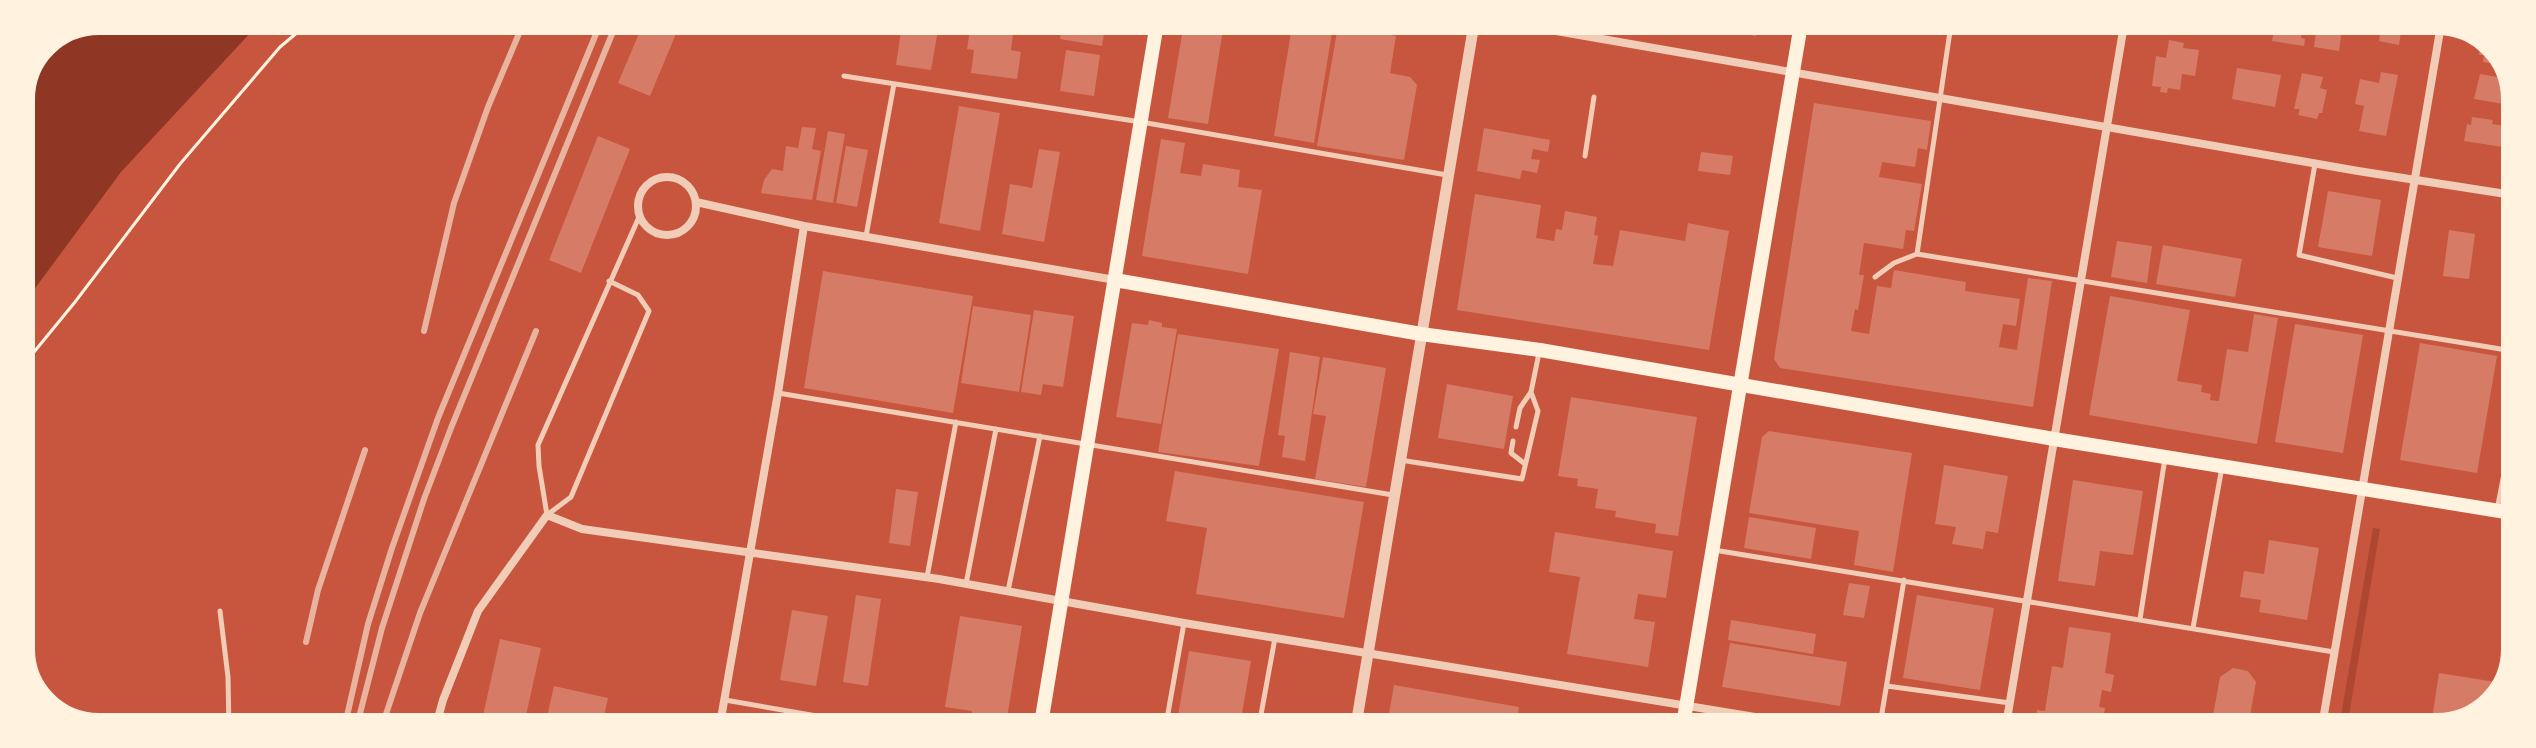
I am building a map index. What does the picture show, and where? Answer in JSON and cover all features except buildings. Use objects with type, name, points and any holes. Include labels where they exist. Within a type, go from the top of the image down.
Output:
[{"type":"main road","points":[[1042,718],[1156,30]]},
{"type":"main road","points":[[1684,718],[1800,30]]},
{"type":"main road","points":[[1115,280],[1421,334],[1540,350],[2054,439],[2506,512]]},
{"type":"street","points":[[1357,718],[1473,30]]},
{"type":"street","points":[[1553,30],[2506,194]]},
{"type":"street","points":[[2007,718],[2123,30]]},
{"type":"street","points":[[2323,718],[2440,30]]},
{"type":"street","points":[[659,177],[676,178],[690,187],[696,202],[693,219],[682,231],[666,236],[650,230],[639,217],[637,201],[645,186],[659,177]]},
{"type":"street","points":[[696,202],[804,226],[1115,280]]},
{"type":"street","points":[[721,718],[804,226]]},
{"type":"street","points":[[438,718],[478,611],[547,515],[582,529],[966,584],[1760,718]]},
{"type":"lane","points":[[1917,254],[1950,30]]},
{"type":"lane","points":[[844,76],[1141,122],[1449,175]]},
{"type":"lane","points":[[866,236],[894,84]]},
{"type":"lane","points":[[1585,156],[1594,97]]},
{"type":"lane","points":[[2315,162],[2299,255],[2398,278]]},
{"type":"lane","points":[[609,281],[638,295],[649,311],[571,497],[547,515],[538,445],[609,281],[639,217]]},
{"type":"lane","points":[[1875,277],[1894,263],[1917,254],[2506,350]]},
{"type":"lane","points":[[1516,427],[1520,408],[1531,392],[1540,350]]},
{"type":"lane","points":[[1399,460],[1522,479],[1538,411],[1531,392]]},
{"type":"lane","points":[[778,393],[1393,495]]},
{"type":"lane","points":[[927,578],[956,422]]},
{"type":"lane","points":[[966,584],[996,429]]},
{"type":"lane","points":[[1008,591],[1040,436]]},
{"type":"lane","points":[[1513,441],[1511,453],[1525,464]]},
{"type":"lane","points":[[2140,619],[2166,457]]},
{"type":"lane","points":[[2497,511],[2506,464]]},
{"type":"lane","points":[[2193,628],[2222,466]]},
{"type":"lane","points":[[1713,549],[2334,652]]},
{"type":"lane","points":[[1881,718],[1904,580]]},
{"type":"lane","points":[[220,611],[228,677],[229,718]]},
{"type":"lane","points":[[1167,718],[1184,623]]},
{"type":"lane","points":[[1260,718],[1275,637]]},
{"type":"lane","points":[[1887,686],[2010,703]]},
{"type":"lane","points":[[724,700],[828,718]]},
{"type":"path","points":[[30,357],[180,164],[280,47],[300,30]]},
{"type":"shaded area","points":[[253,30],[121,172],[30,295],[31,85],[35,72],[50,50],[72,35],[85,31]]},
{"type":"shaded area","points":[[2373,528],[2380,529],[2349,716],[2341,716]]},
{"type":"railway","points":[[424,331],[454,203],[488,107],[521,30]]},
{"type":"railway","points":[[347,718],[368,624],[438,418],[598,30]]},
{"type":"railway","points":[[359,718],[382,628],[424,499],[614,30]]},
{"type":"railway","points":[[385,718],[420,613],[536,331]]},
{"type":"railway","points":[[306,642],[318,590],[365,450]]}]
